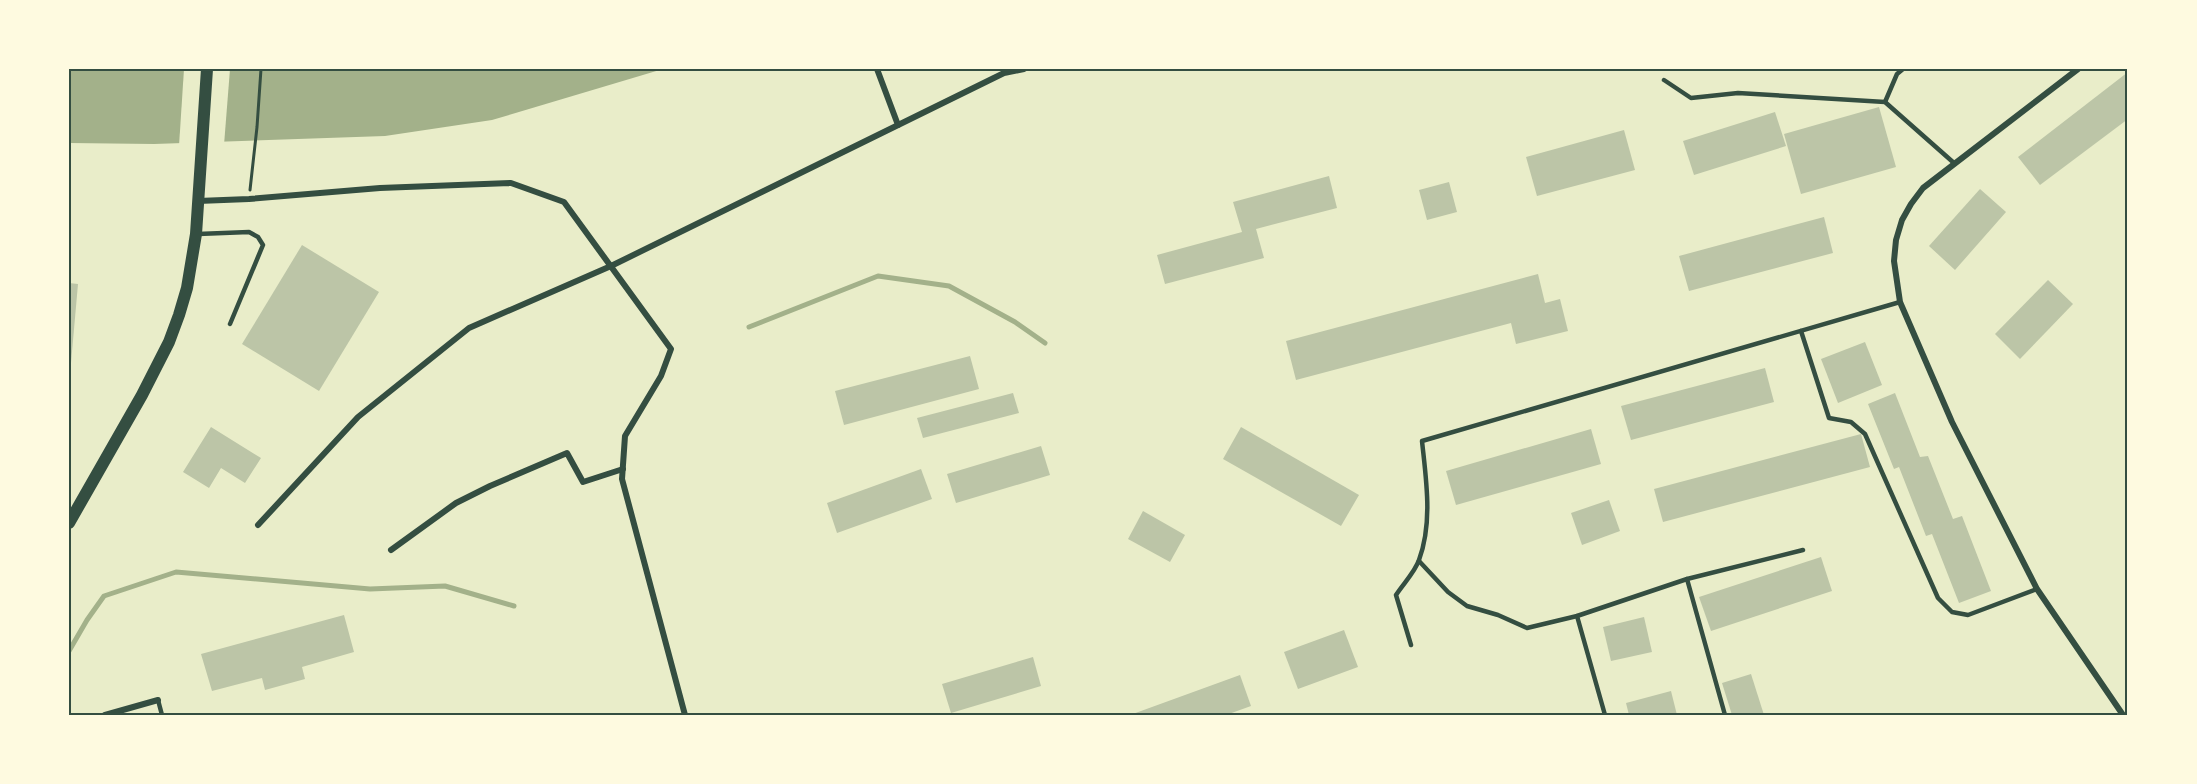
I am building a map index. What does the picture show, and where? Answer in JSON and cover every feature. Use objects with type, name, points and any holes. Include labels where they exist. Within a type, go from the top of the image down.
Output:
[{"type":"main road","points":[[69,523],[142,395],[168,342],[187,288],[195,234],[207,69]]},
{"type":"street","points":[[877,69],[898,125]]},
{"type":"street","points":[[258,525],[358,417],[469,328],[611,267],[1004,73],[1024,69]]},
{"type":"street","points":[[2078,69],[1923,188],[1902,220],[1896,240],[1895,282],[1900,303],[1952,422],[2037,589],[2122,715]]},
{"type":"street","points":[[198,201],[249,200],[380,188],[511,183],[564,202],[671,349],[661,376],[625,436],[622,479],[685,715]]},
{"type":"street","points":[[391,550],[456,503],[567,453],[583,482],[623,469]]},
{"type":"street","points":[[105,715],[158,700]]},
{"type":"lane","points":[[1885,102],[1897,74],[1903,69]]},
{"type":"lane","points":[[1664,80],[1691,98],[1738,93],[1885,102],[1954,163]]},
{"type":"lane","points":[[195,234],[249,232],[258,237],[263,245],[230,324]]},
{"type":"lane","points":[[1411,645],[1396,595],[1419,561],[1428,502],[1422,441],[1900,303]]},
{"type":"lane","points":[[1801,331],[1829,418],[1851,422],[1865,434],[1938,598],[1952,612],[1968,615],[2037,589]]},
{"type":"lane","points":[[1419,561],[1448,592],[1467,606],[1527,627],[1577,616],[1687,579],[1803,550]]},
{"type":"lane","points":[[1687,579],[1725,715]]},
{"type":"lane","points":[[1577,616],[1605,715]]},
{"type":"lane","points":[[158,700],[162,715]]},
{"type":"path","points":[[249,200],[261,69]]},
{"type":"shaded area","points":[[69,69],[663,69],[492,120],[385,136],[154,144],[69,143]]},
{"type":"pier","points":[[184,69],[230,69],[224,145],[179,146]]},
{"type":"building","points":[[2128,72],[2128,119],[2040,185],[2018,157]]},
{"type":"building","points":[[1879,107],[1896,167],[1801,194],[1784,134]]},
{"type":"building","points":[[1775,112],[1786,146],[1694,175],[1683,141]]},
{"type":"building","points":[[1624,130],[1635,170],[1537,196],[1526,157]]},
{"type":"building","points":[[1329,176],[1337,208],[1256,229],[1264,258],[1165,284],[1157,255],[1242,232],[1233,202]]},
{"type":"building","points":[[1449,182],[1457,212],[1427,220],[1419,190]]},
{"type":"building","points":[[1980,189],[2006,212],[1955,270],[1929,246]]},
{"type":"building","points":[[1824,217],[1833,253],[1689,291],[1679,256]]},
{"type":"building","points":[[302,245],[379,292],[319,391],[242,344]]},
{"type":"building","points":[[1538,274],[1545,303],[1560,299],[1568,331],[1516,344],[1511,323],[1296,380],[1286,341]]},
{"type":"building","points":[[2048,280],[2073,304],[2020,359],[1995,334]]},
{"type":"building","points":[[69,283],[78,284],[71,363],[69,362]]},
{"type":"building","points":[[1865,342],[1882,385],[1838,403],[1821,359]]},
{"type":"building","points":[[970,356],[979,389],[844,425],[835,391]]},
{"type":"building","points":[[1765,368],[1774,402],[1631,440],[1621,406]]},
{"type":"building","points":[[1013,393],[1019,413],[923,438],[917,418]]},
{"type":"building","points":[[1895,393],[1920,457],[1928,456],[1953,519],[1962,516],[1991,591],[1959,603],[1932,534],[1926,536],[1899,467],[1894,469],[1868,404]]},
{"type":"building","points":[[211,427],[261,458],[245,483],[221,468],[209,488],[183,472]]},
{"type":"building","points":[[1241,427],[1359,495],[1341,526],[1223,459]]},
{"type":"building","points":[[1591,429],[1601,464],[1456,505],[1446,471]]},
{"type":"building","points":[[1861,434],[1870,467],[1663,522],[1654,489]]},
{"type":"building","points":[[1041,446],[1050,475],[956,503],[947,474]]},
{"type":"building","points":[[921,469],[932,499],[837,533],[827,503]]},
{"type":"building","points":[[1609,500],[1620,531],[1582,545],[1571,513]]},
{"type":"building","points":[[1143,511],[1185,535],[1170,562],[1128,539]]},
{"type":"building","points":[[1821,557],[1832,591],[1711,631],[1699,597]]},
{"type":"building","points":[[344,615],[354,652],[302,667],[305,679],[265,690],[262,678],[212,691],[201,654]]},
{"type":"building","points":[[1644,617],[1652,652],[1611,661],[1603,627]]},
{"type":"building","points":[[1344,630],[1358,667],[1298,689],[1284,652]]},
{"type":"building","points":[[1033,657],[1041,686],[951,713],[942,684]]},
{"type":"building","points":[[1751,674],[1764,715],[1732,715],[1722,683]]},
{"type":"building","points":[[1240,675],[1251,706],[1226,715],[1130,715]]},
{"type":"building","points":[[1671,691],[1677,715],[1629,715],[1626,703]]},
{"type":"waterway","points":[[749,327],[878,276],[949,286],[1015,322],[1045,343]]},
{"type":"waterway","points":[[69,651],[104,596],[176,572],[370,589],[445,586],[514,606]]}]
